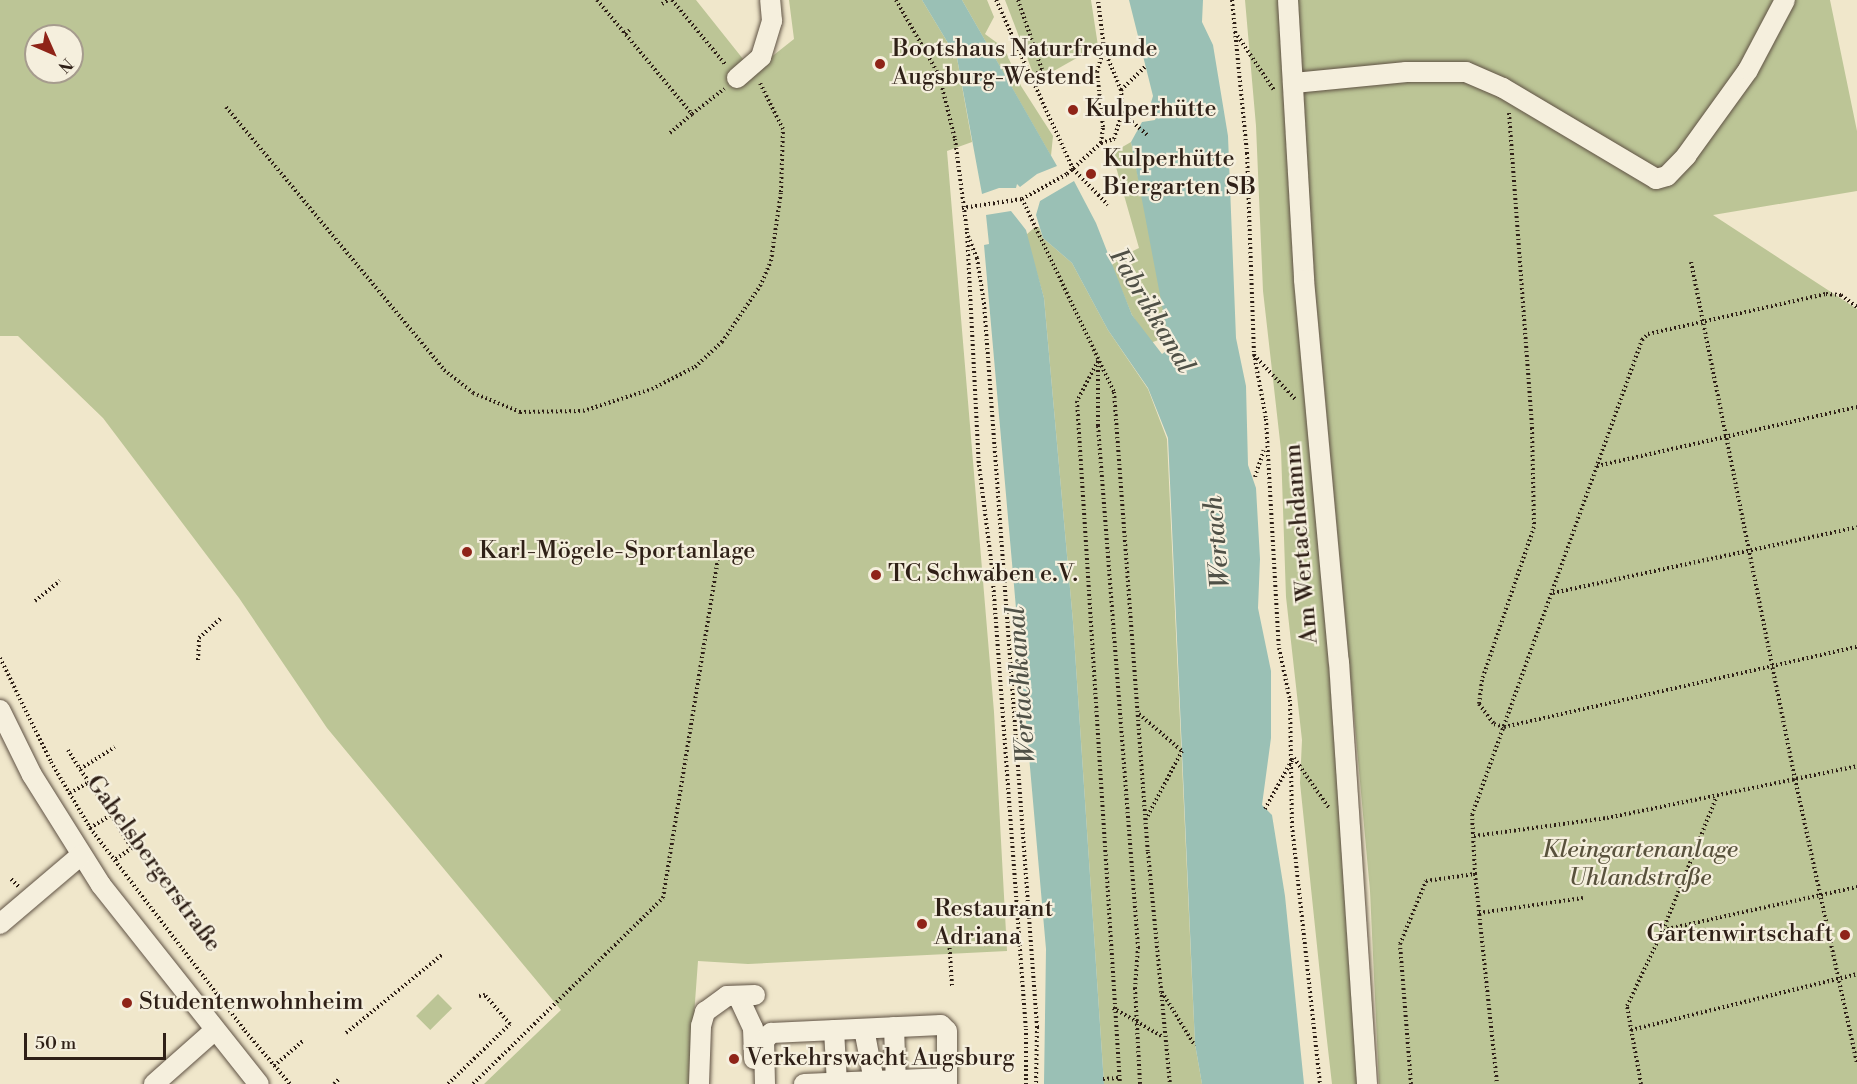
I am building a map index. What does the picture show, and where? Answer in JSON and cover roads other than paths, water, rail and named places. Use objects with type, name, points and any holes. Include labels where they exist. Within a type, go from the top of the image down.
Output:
[{"type":"street","points":[[743,73],[761,57],[772,21],[770,0]]},
{"type":"street","name":"Am Wertachdamm","points":[[1288,0],[1316,423],[1339,662],[1367,1084]]},
{"type":"street","points":[[1294,83],[1406,72],[1466,72],[1503,88],[1656,179],[1667,176],[1686,156],[1748,70],[1785,0]]},
{"type":"street","name":"Gabelsbergerstraße","points":[[0,710],[32,775],[81,855],[258,1084]]},
{"type":"street","points":[[0,924],[81,855]]},
{"type":"street","points":[[699,1084],[700,1026],[705,1012],[727,996],[746,995],[753,1028],[755,1084]]},
{"type":"street","points":[[765,1084],[764,1041],[771,1034],[941,1025],[947,1031],[947,1081],[804,1084]]},
{"type":"street","points":[[894,1028],[896,1082]]},
{"type":"street","points":[[864,1029],[874,1081]]},
{"type":"street","points":[[158,1082],[215,1030]]},
{"type":"street","points":[[834,1030],[837,1083]]},
{"type":"water","points":[[922,0],[962,0],[1057,166],[1037,174],[1020,187],[1017,184],[1016,188],[999,188],[982,194],[957,58]]},
{"type":"water","name":"Wertach","points":[[1129,0],[1203,0],[1202,22],[1213,45],[1228,136],[1236,338],[1246,386],[1248,465],[1256,488],[1260,559],[1258,608],[1271,671],[1271,738],[1262,805],[1272,815],[1285,896],[1304,1084],[1202,1084],[1195,1044],[1168,438],[1148,388],[1108,330],[1072,263],[1043,238],[1036,215],[1040,201],[1074,181],[1096,223],[1132,315],[1162,354],[1170,348],[1131,142],[1142,122],[1155,120],[1157,114],[1150,106],[1153,96]]},
{"type":"water","points":[[1011,211],[1026,230],[1044,298],[1073,622],[1104,1084],[1044,1084],[1046,949],[984,245],[989,244],[986,215]]},
{"type":"place","name":"Bootshaus Naturfreunde Augsburg-Westend","points":[[880,64]]},
{"type":"place","name":"Kulperhütte","points":[[1073,110]]},
{"type":"place","name":"Kulperhütte Biergarten SB","points":[[1091,174]]},
{"type":"place","name":"Karl-Mögele-Sportanlage","points":[[467,552]]},
{"type":"place","name":"TC Schwaben e.V.","points":[[876,575]]},
{"type":"place","name":"Restaurant Adriana","points":[[922,924]]},
{"type":"place","name":"Gartenwirtschaft","points":[[1845,935]]},
{"type":"place","name":"Studentenwohnheim","points":[[127,1003]]},
{"type":"place","name":"Verkehrswacht Augsburg","points":[[734,1059]]},
{"type":"water label","name":"Fabrikkanal","points":[[1151,311]]},
{"type":"water label","name":"Wertachkanal","points":[[1022,685]]},
{"type":"park label","name":"Kleingartenanlage Uhlandstraße","points":[[1640,865]]}]
